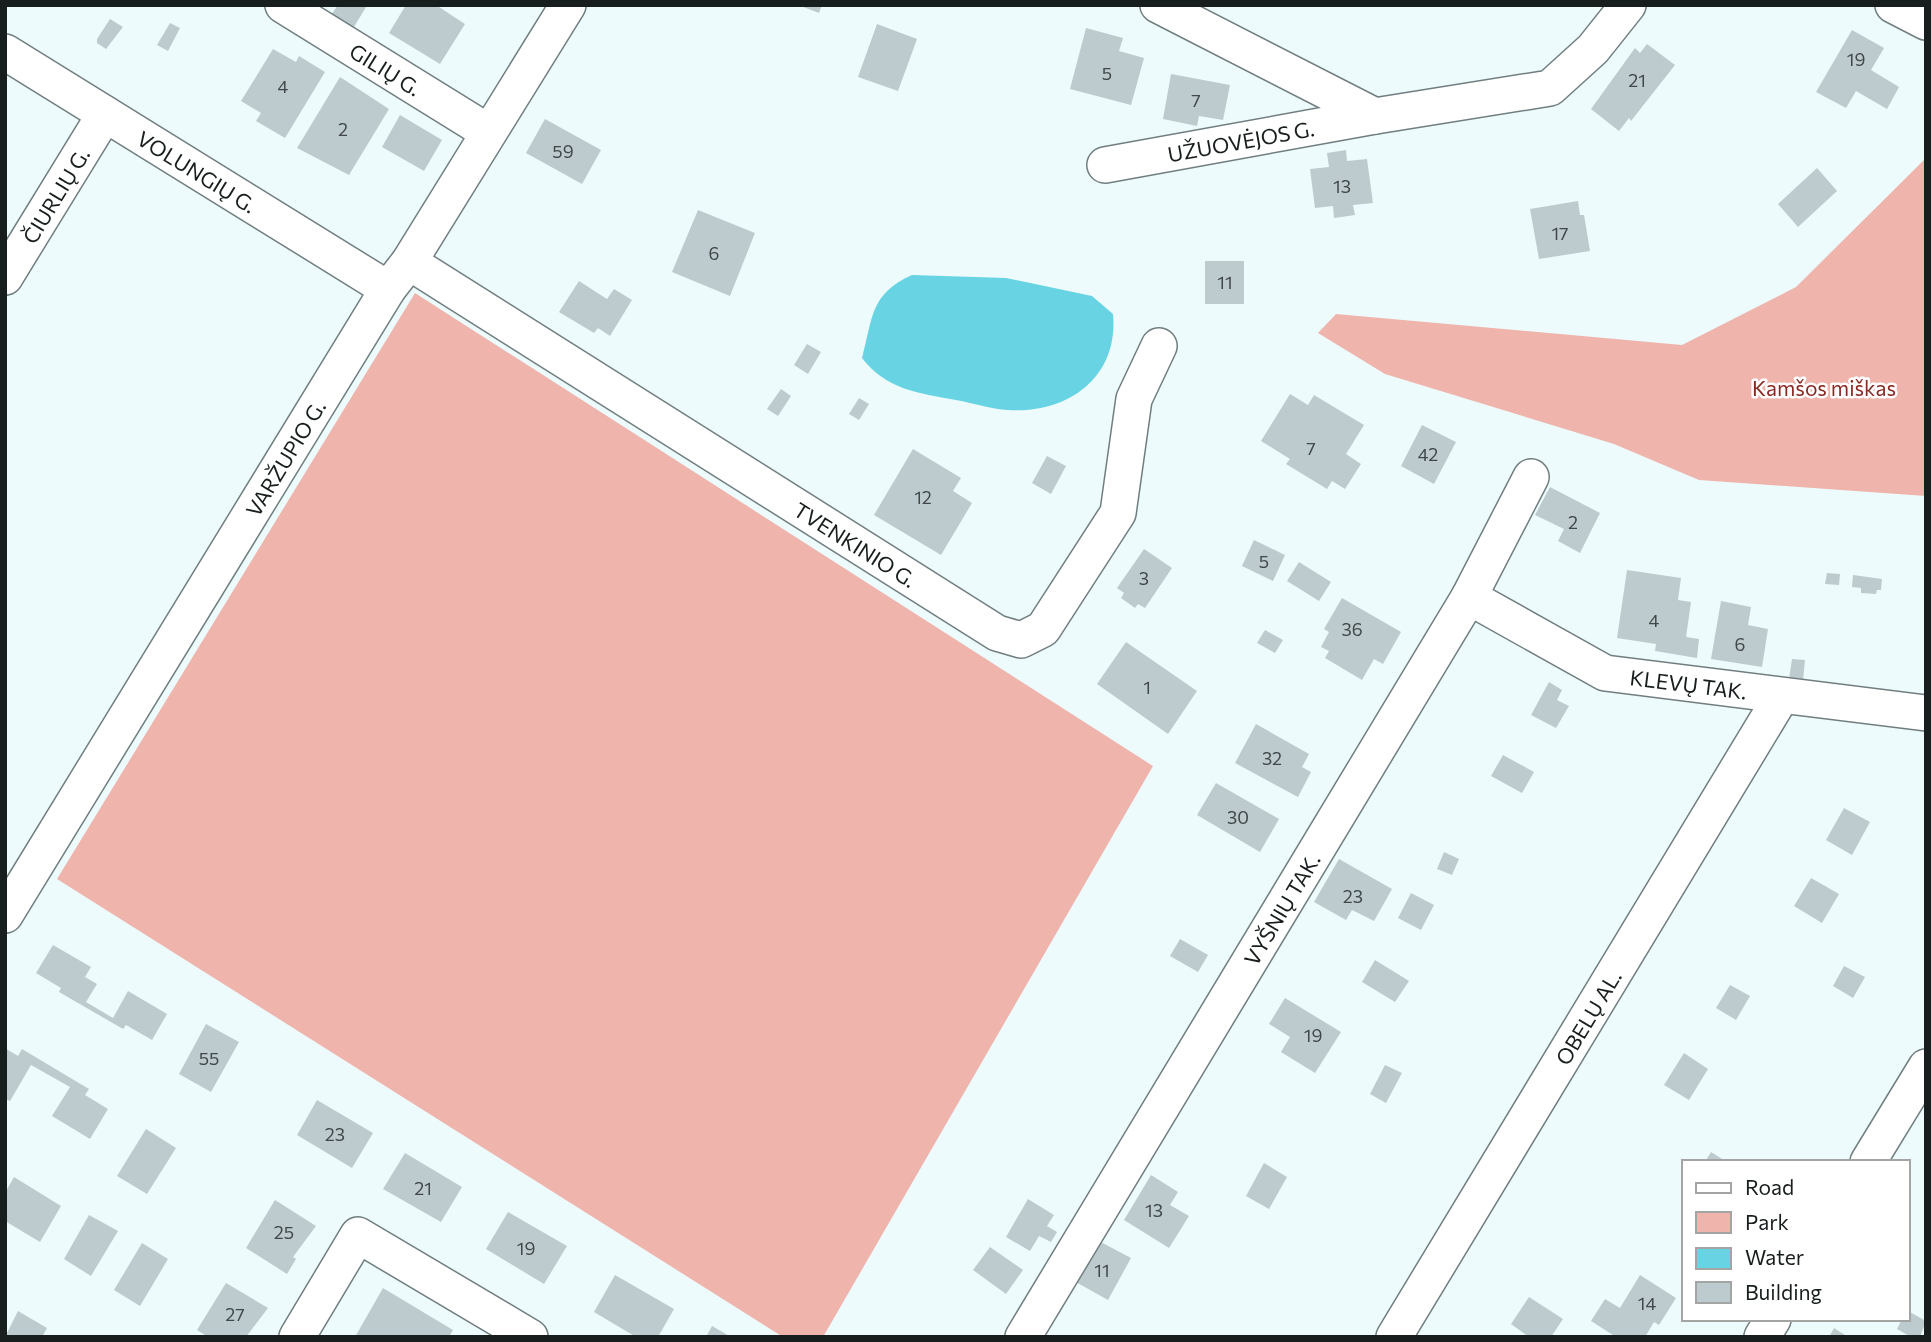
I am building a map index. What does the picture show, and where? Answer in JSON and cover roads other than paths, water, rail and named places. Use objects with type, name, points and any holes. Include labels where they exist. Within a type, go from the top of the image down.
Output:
[{"type":"street","name":"GILIŲ G.","points":[[283,5],[488,132]]},
{"type":"street","name":"VARŽUPIO G.","points":[[5,915],[388,289],[410,262],[568,5]]},
{"type":"street","name":"UŽUOVĖJOS G.","points":[[1158,5],[1376,116]]},
{"type":"street","name":"UŽUOVĖJOS G.","points":[[1105,165],[1550,88],[1592,49],[1628,5]]},
{"type":"street","points":[[1893,5],[1926,22]]},
{"type":"street","name":"VOLUNGIŲ G.","points":[[5,52],[388,289]]},
{"type":"street","name":"ČIURLIŲ G.","points":[[5,277],[105,114]]},
{"type":"street","name":"TVENKINIO G.","points":[[410,262],[997,633],[1021,640],[1042,629],[1118,513],[1134,399],[1158,346]]},
{"type":"street","name":"VYŠNIŲ TAK.","points":[[1023,1337],[1469,597],[1531,477]]},
{"type":"street","name":"KLEVŲ TAK.","points":[[1469,597],[1605,673],[1926,713]]},
{"type":"street","name":"OBELŲ AL.","points":[[1394,1337],[1781,697]]},
{"type":"street","points":[[1869,1160],[1926,1067]]},
{"type":"street","points":[[298,1337],[358,1235],[530,1337]]},
{"type":"street","points":[[1762,1337],[1772,1321]]},
{"type":"water","points":[[912,275],[1006,278],[1092,296],[1113,314],[1113,336],[1108,356],[1085,387],[1051,406],[1030,410],[995,408],[929,395],[893,384],[862,358],[875,308],[888,290]]},
{"type":"park label","name":"Kamšos miškas","points":[[1824,387]]}]
